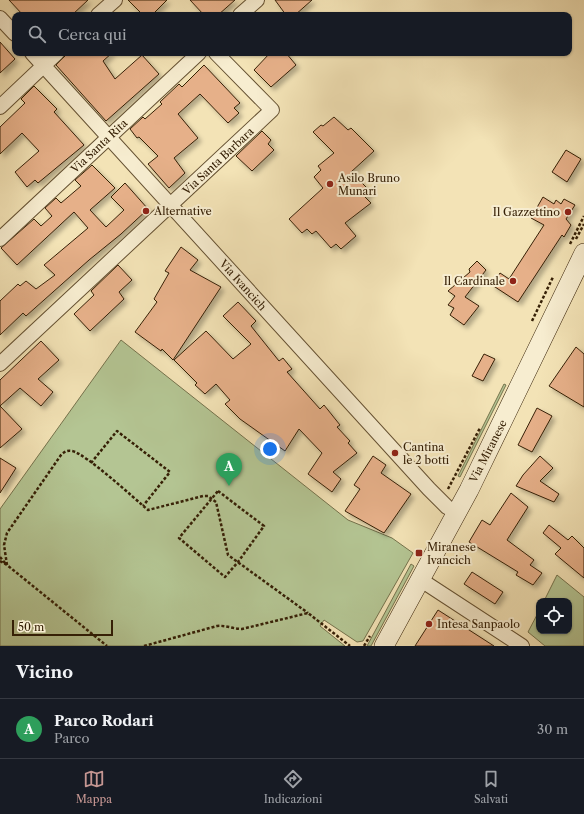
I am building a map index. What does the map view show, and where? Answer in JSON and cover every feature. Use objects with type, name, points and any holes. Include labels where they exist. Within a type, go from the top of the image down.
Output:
[{"type":"street","points":[[101,12],[115,0]]},
{"type":"street","points":[[243,12],[256,0]]},
{"type":"street","points":[[0,18],[12,31]]},
{"type":"street","name":"Via Ivancich","points":[[35,56],[429,489],[447,507],[457,513]]},
{"type":"street","points":[[0,107],[54,56]]},
{"type":"street","name":"Via Santa Rita","points":[[0,239],[196,56]]},
{"type":"street","name":"Via Santa Barbara","points":[[0,364],[272,110],[219,56]]},
{"type":"street","name":"Via Miranese","points":[[384,646],[457,513],[500,429],[576,251]]},
{"type":"street","points":[[421,580],[522,646]]},
{"type":"path","points":[[576,251],[584,216]]},
{"type":"path","points":[[531,322],[554,274]]},
{"type":"path","points":[[444,489],[447,489],[452,482],[480,427]]},
{"type":"path","points":[[91,463],[117,431],[170,472],[143,506]]},
{"type":"path","points":[[7,564],[4,545],[8,533],[61,455],[66,451],[72,451],[79,453],[148,510],[203,496],[212,499],[216,503],[228,555],[308,613],[350,646]]},
{"type":"path","points":[[218,491],[264,526],[238,562],[225,577],[179,538],[212,499],[218,491]]},
{"type":"path","points":[[0,558],[107,646]]},
{"type":"path","points":[[0,561],[7,564]]},
{"type":"path","points":[[144,646],[216,626],[226,625],[236,629],[242,629],[308,613]]},
{"type":"path","points":[[364,646],[372,632]]},
{"type":"green space","points":[[121,340],[348,520],[392,538],[413,553],[363,641],[357,642],[324,620],[320,626],[345,646],[0,646],[0,509]]},
{"type":"green space","points":[[504,384],[506,385],[460,477],[458,476]]},
{"type":"green space","points":[[411,564],[414,566],[371,646],[367,646]]},
{"type":"green space","points":[[557,575],[584,597],[584,646],[545,646],[528,632],[536,617],[536,634],[572,634],[572,598],[546,598]]},
{"type":"building","points":[[9,0],[88,0],[75,12],[20,12]]},
{"type":"building","points":[[128,0],[167,0],[155,12],[140,12]]},
{"type":"building","points":[[190,0],[235,0],[221,12],[201,12]]},
{"type":"building","points":[[275,0],[312,0],[298,12],[284,12]]},
{"type":"building","points":[[0,42],[15,59],[0,73]]},
{"type":"building","points":[[65,56],[109,56],[103,61],[115,79],[141,56],[143,56],[159,74],[106,121],[56,65]]},
{"type":"building","points":[[267,56],[288,56],[296,65],[271,87],[254,70]]},
{"type":"building","points":[[204,65],[240,103],[234,108],[239,113],[228,123],[200,94],[178,114],[198,138],[174,158],[185,173],[169,188],[148,164],[158,156],[139,137],[137,138],[130,129],[143,117],[145,119],[162,104],[160,102],[179,84],[182,87]]},
{"type":"building","points":[[34,86],[57,109],[54,112],[84,145],[38,183],[35,180],[27,187],[15,172],[39,151],[22,133],[0,154],[0,127],[25,103],[21,99]]},
{"type":"building","name":"Asilo Bruno Munari","points":[[334,117],[348,130],[351,128],[374,151],[351,172],[371,192],[365,197],[371,203],[345,223],[356,236],[341,249],[336,244],[331,248],[316,231],[312,234],[307,229],[302,233],[289,219],[323,188],[314,177],[321,170],[318,166],[334,153],[313,132]]},
{"type":"building","points":[[262,131],[271,140],[268,144],[274,150],[252,171],[236,156]]},
{"type":"building","points":[[566,150],[581,159],[567,182],[552,172]]},
{"type":"building","points":[[92,165],[115,188],[90,210],[106,227],[124,210],[111,197],[125,183],[148,209],[26,316],[23,313],[0,335],[0,301],[18,284],[20,286],[26,281],[36,289],[55,275],[44,265],[88,228],[74,212],[17,265],[1,248],[34,219],[41,226],[52,216],[45,208],[56,198],[61,203],[81,186],[75,180]]},
{"type":"building","points":[[543,197],[554,204],[556,200],[561,204],[564,199],[575,205],[566,219],[571,225],[564,237],[562,235],[518,302],[492,285],[500,273],[509,279],[544,225],[531,218]]},
{"type":"building","points":[[181,247],[198,260],[190,270],[221,287],[173,360],[162,349],[161,351],[135,332],[157,302],[154,299],[169,273],[165,271]]},
{"type":"building","points":[[477,261],[486,270],[465,297],[479,306],[464,325],[450,315],[454,308],[448,305],[455,296],[448,291],[470,272],[469,269]]},
{"type":"building","points":[[118,265],[132,280],[119,292],[124,299],[90,331],[74,314],[94,295],[91,291]]},
{"type":"building","points":[[238,302],[256,321],[251,326],[279,361],[283,358],[292,369],[287,372],[320,409],[324,405],[340,425],[337,427],[350,441],[348,443],[357,453],[333,472],[341,479],[332,492],[308,474],[322,453],[299,429],[285,451],[240,419],[225,404],[230,400],[216,384],[205,394],[195,385],[197,383],[174,360],[206,331],[233,359],[251,344],[223,316]]},
{"type":"building","points":[[41,341],[59,360],[38,379],[53,392],[41,406],[20,388],[0,406],[0,380]]},
{"type":"building","points":[[576,347],[584,354],[584,407],[549,386]]},
{"type":"building","points":[[484,354],[495,359],[483,381],[472,376]]},
{"type":"building","points":[[0,406],[22,429],[0,448]]},
{"type":"building","points":[[537,408],[552,416],[532,452],[518,445]]},
{"type":"building","points":[[373,456],[386,465],[381,473],[411,494],[384,533],[345,511],[360,489],[354,485]]},
{"type":"building","points":[[540,456],[553,468],[540,481],[559,494],[554,502],[516,486],[523,475]]},
{"type":"building","points":[[0,458],[16,468],[0,493]]},
{"type":"building","points":[[511,493],[528,507],[507,540],[534,560],[530,565],[542,573],[533,585],[516,575],[518,572],[469,542],[482,520],[490,525]]},
{"type":"building","points":[[549,525],[568,540],[572,536],[584,548],[584,578],[555,554],[561,548],[543,533]]},
{"type":"building","points":[[472,572],[503,592],[495,604],[464,584]]},
{"type":"building","points":[[438,610],[494,646],[415,646]]},
{"type":"place","name":"Asilo Bruno Munari","points":[[330,184]]},
{"type":"place","name":"Alternative","points":[[146,211]]},
{"type":"place","name":"Il Gazzettino","points":[[568,212]]},
{"type":"place","name":"Il Cardinale","points":[[513,281]]},
{"type":"place","name":"Cantina le 2 botti","points":[[395,453]]},
{"type":"place","name":"Parco Rodari","points":[[229,486]]},
{"type":"place","name":"Miranese Ivancich","points":[[419,553]]},
{"type":"place","name":"Intesa Sanpaolo","points":[[429,624]]}]
